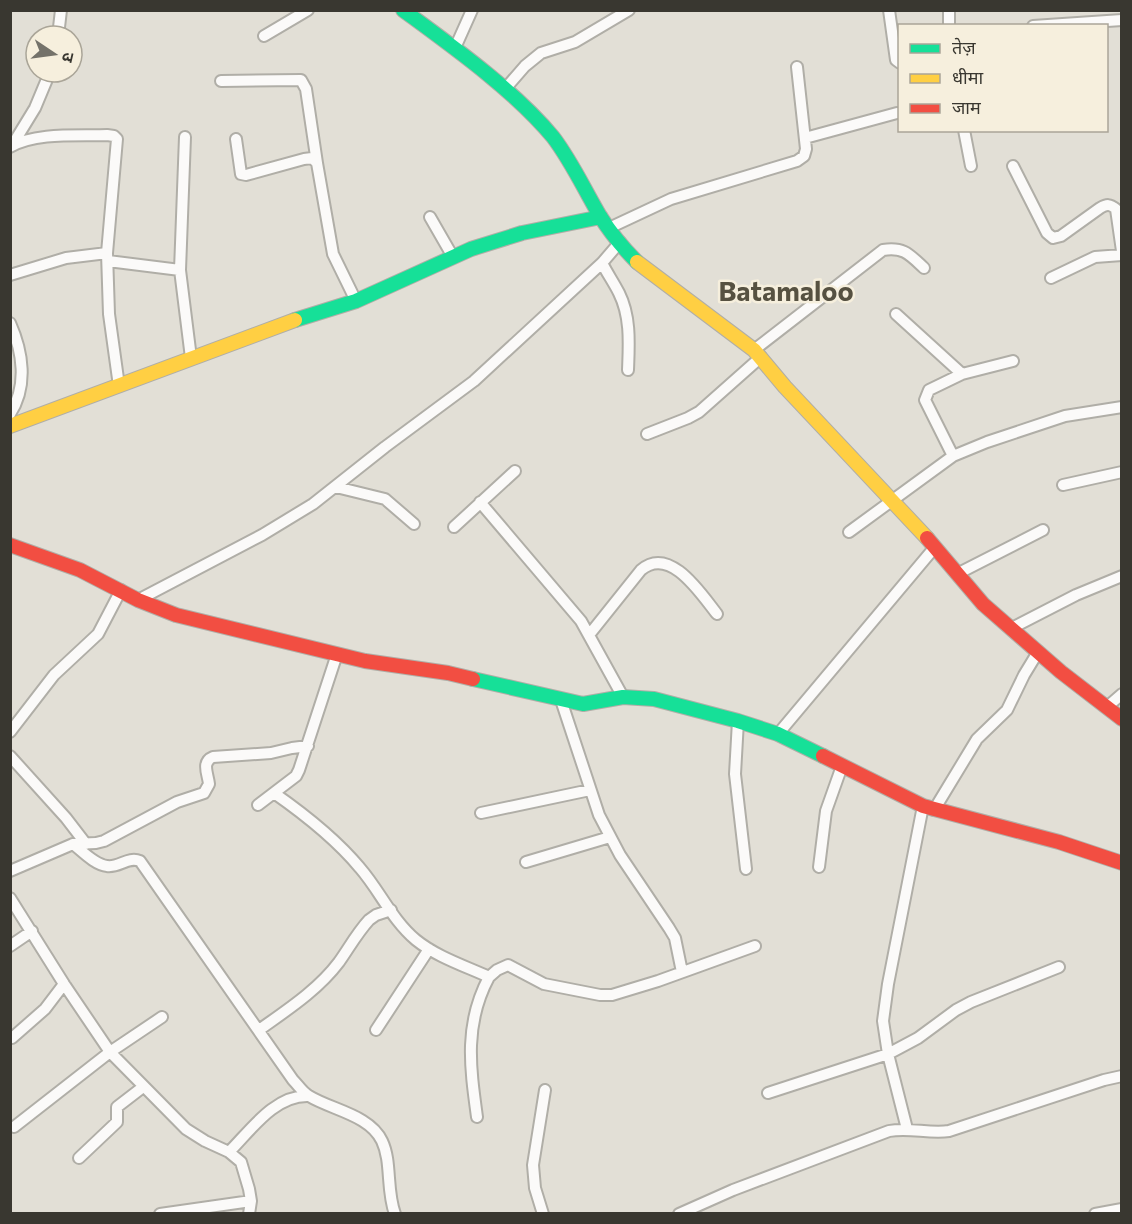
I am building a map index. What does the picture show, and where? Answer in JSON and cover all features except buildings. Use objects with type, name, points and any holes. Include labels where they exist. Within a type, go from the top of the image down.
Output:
[{"type":"street","points":[[264,36],[308,10]]},
{"type":"street","points":[[403,10],[506,89],[554,138],[579,175],[605,222],[636,261],[757,354],[935,547],[983,604],[1038,652],[1122,719]]},
{"type":"street","points":[[455,48],[472,10]]},
{"type":"street","points":[[506,89],[525,66],[541,53],[575,42],[629,10]]},
{"type":"street","points":[[888,10],[898,62]]},
{"type":"street","points":[[1063,24],[1122,20]]},
{"type":"street","points":[[10,426],[277,326],[356,301],[453,257],[522,233],[605,222],[680,196],[797,161],[804,156],[806,149],[797,67]]},
{"type":"street","points":[[221,81],[301,80],[306,89],[333,254],[356,301]]},
{"type":"street","points":[[11,147],[35,108],[45,84]]},
{"type":"street","points":[[805,138],[897,113]]},
{"type":"street","points":[[963,132],[970,166]]},
{"type":"street","points":[[11,147],[31,138],[114,136],[117,139],[107,257],[109,314],[119,386]]},
{"type":"street","points":[[185,137],[180,270],[191,358]]},
{"type":"street","points":[[236,139],[241,174],[246,175],[304,159],[312,158],[317,162]]},
{"type":"street","points":[[1013,166],[1047,233],[1053,238],[1061,236],[1106,205],[1112,205],[1116,209],[1122,253],[1095,257],[1051,278]]},
{"type":"street","points":[[430,217],[453,257]]},
{"type":"street","points":[[138,600],[278,526],[336,487],[385,447],[474,381],[602,263],[620,242]]},
{"type":"street","points":[[647,434],[699,412],[757,354],[883,250],[894,248],[906,252],[924,268]]},
{"type":"street","points":[[10,275],[66,258],[107,257],[180,270]]},
{"type":"street","points":[[602,263],[620,294],[624,307],[629,335],[628,370]]},
{"type":"street","points":[[896,314],[962,374]]},
{"type":"street","points":[[10,323],[20,351],[22,369],[21,388],[10,414]]},
{"type":"street","points":[[953,456],[925,400],[929,390],[962,374],[1013,361]]},
{"type":"street","points":[[849,532],[953,456],[1065,416],[1122,407]]},
{"type":"street","points":[[454,527],[515,471]]},
{"type":"street","points":[[1063,485],[1122,472]]},
{"type":"street","points":[[336,487],[385,499],[414,524]]},
{"type":"street","points":[[480,502],[567,604],[589,635],[623,697]]},
{"type":"street","points":[[957,573],[1042,530]]},
{"type":"street","points":[[10,545],[80,570],[138,600],[176,615],[337,654],[395,666],[447,673],[583,704],[623,697],[654,699],[738,721],[778,734],[928,808],[1059,842],[1122,863]]},
{"type":"street","points":[[778,734],[935,547]]},
{"type":"street","points":[[589,635],[641,570],[651,563],[683,573],[717,614]]},
{"type":"street","points":[[1012,628],[1122,576]]},
{"type":"street","points":[[10,732],[54,675],[98,634],[122,590]]},
{"type":"street","points":[[907,1129],[888,1054],[883,1021],[884,1004],[928,808],[978,739],[1007,710],[1038,652]]},
{"type":"street","points":[[258,805],[296,776],[308,746],[337,654]]},
{"type":"street","points":[[1107,707],[1122,694]]},
{"type":"street","points":[[561,700],[590,790],[610,837],[675,938],[682,972]]},
{"type":"street","points":[[738,721],[735,774],[747,869]]},
{"type":"street","points":[[10,871],[73,844],[104,841],[177,802],[204,793],[209,784],[206,763],[208,759],[271,753],[308,746]]},
{"type":"street","points":[[10,756],[86,843]]},
{"type":"street","points":[[819,867],[826,812],[842,766]]},
{"type":"street","points":[[481,813],[590,790]]},
{"type":"street","points":[[274,793],[309,820],[360,867],[407,932],[429,949],[489,977]]},
{"type":"street","points":[[526,862],[610,837]]},
{"type":"street","points":[[73,844],[105,866],[114,866],[129,860],[140,861],[293,1080],[307,1096],[366,1123],[378,1132],[386,1150],[389,1192],[395,1214]]},
{"type":"street","points":[[10,898],[110,1052],[186,1129],[229,1152],[241,1162],[251,1201],[249,1214]]},
{"type":"street","points":[[259,1030],[302,999],[327,975],[369,920],[391,910]]},
{"type":"street","points":[[10,945],[32,931]]},
{"type":"street","points":[[477,1117],[471,1069],[471,1039],[477,1002],[489,977],[497,970],[508,965],[544,984],[600,995],[612,995],[755,945]]},
{"type":"street","points":[[376,1030],[429,949]]},
{"type":"street","points":[[768,1093],[888,1054],[918,1038],[948,1015],[971,1002],[1059,967]]},
{"type":"street","points":[[12,1038],[45,1009],[64,984]]},
{"type":"street","points":[[14,1127],[110,1052],[162,1017]]},
{"type":"street","points":[[679,1214],[733,1190],[889,1131],[907,1129],[938,1133],[949,1131],[1122,1076]]},
{"type":"street","points":[[79,1158],[117,1122],[117,1107],[143,1087]]},
{"type":"street","points":[[543,1214],[533,1176],[533,1165],[545,1090]]},
{"type":"street","points":[[229,1152],[278,1104],[297,1096],[307,1096]]},
{"type":"street","points":[[160,1214],[251,1201]]},
{"type":"street","points":[[1095,1214],[1122,1209]]},
{"type":"traffic: fast","points":[[403,10],[482,69],[520,102],[553,137],[608,228],[637,262]]},
{"type":"traffic: fast","points":[[295,320],[356,301],[471,249],[522,233],[601,217]]},
{"type":"traffic: fast","points":[[473,679],[583,704],[623,697],[654,699],[778,734],[823,756]]},
{"type":"traffic: slow","points":[[637,262],[754,350],[785,387],[927,538]]},
{"type":"traffic: slow","points":[[10,426],[295,320]]},
{"type":"traffic: jam","points":[[927,538],[983,604],[1061,672],[1122,719]]},
{"type":"traffic: jam","points":[[10,545],[80,570],[138,600],[176,615],[365,661],[448,673],[473,679]]},
{"type":"traffic: jam","points":[[823,756],[923,806],[1059,842],[1122,863]]},
{"type":"district","name":"Batamaloo","points":[[786,290]]}]
